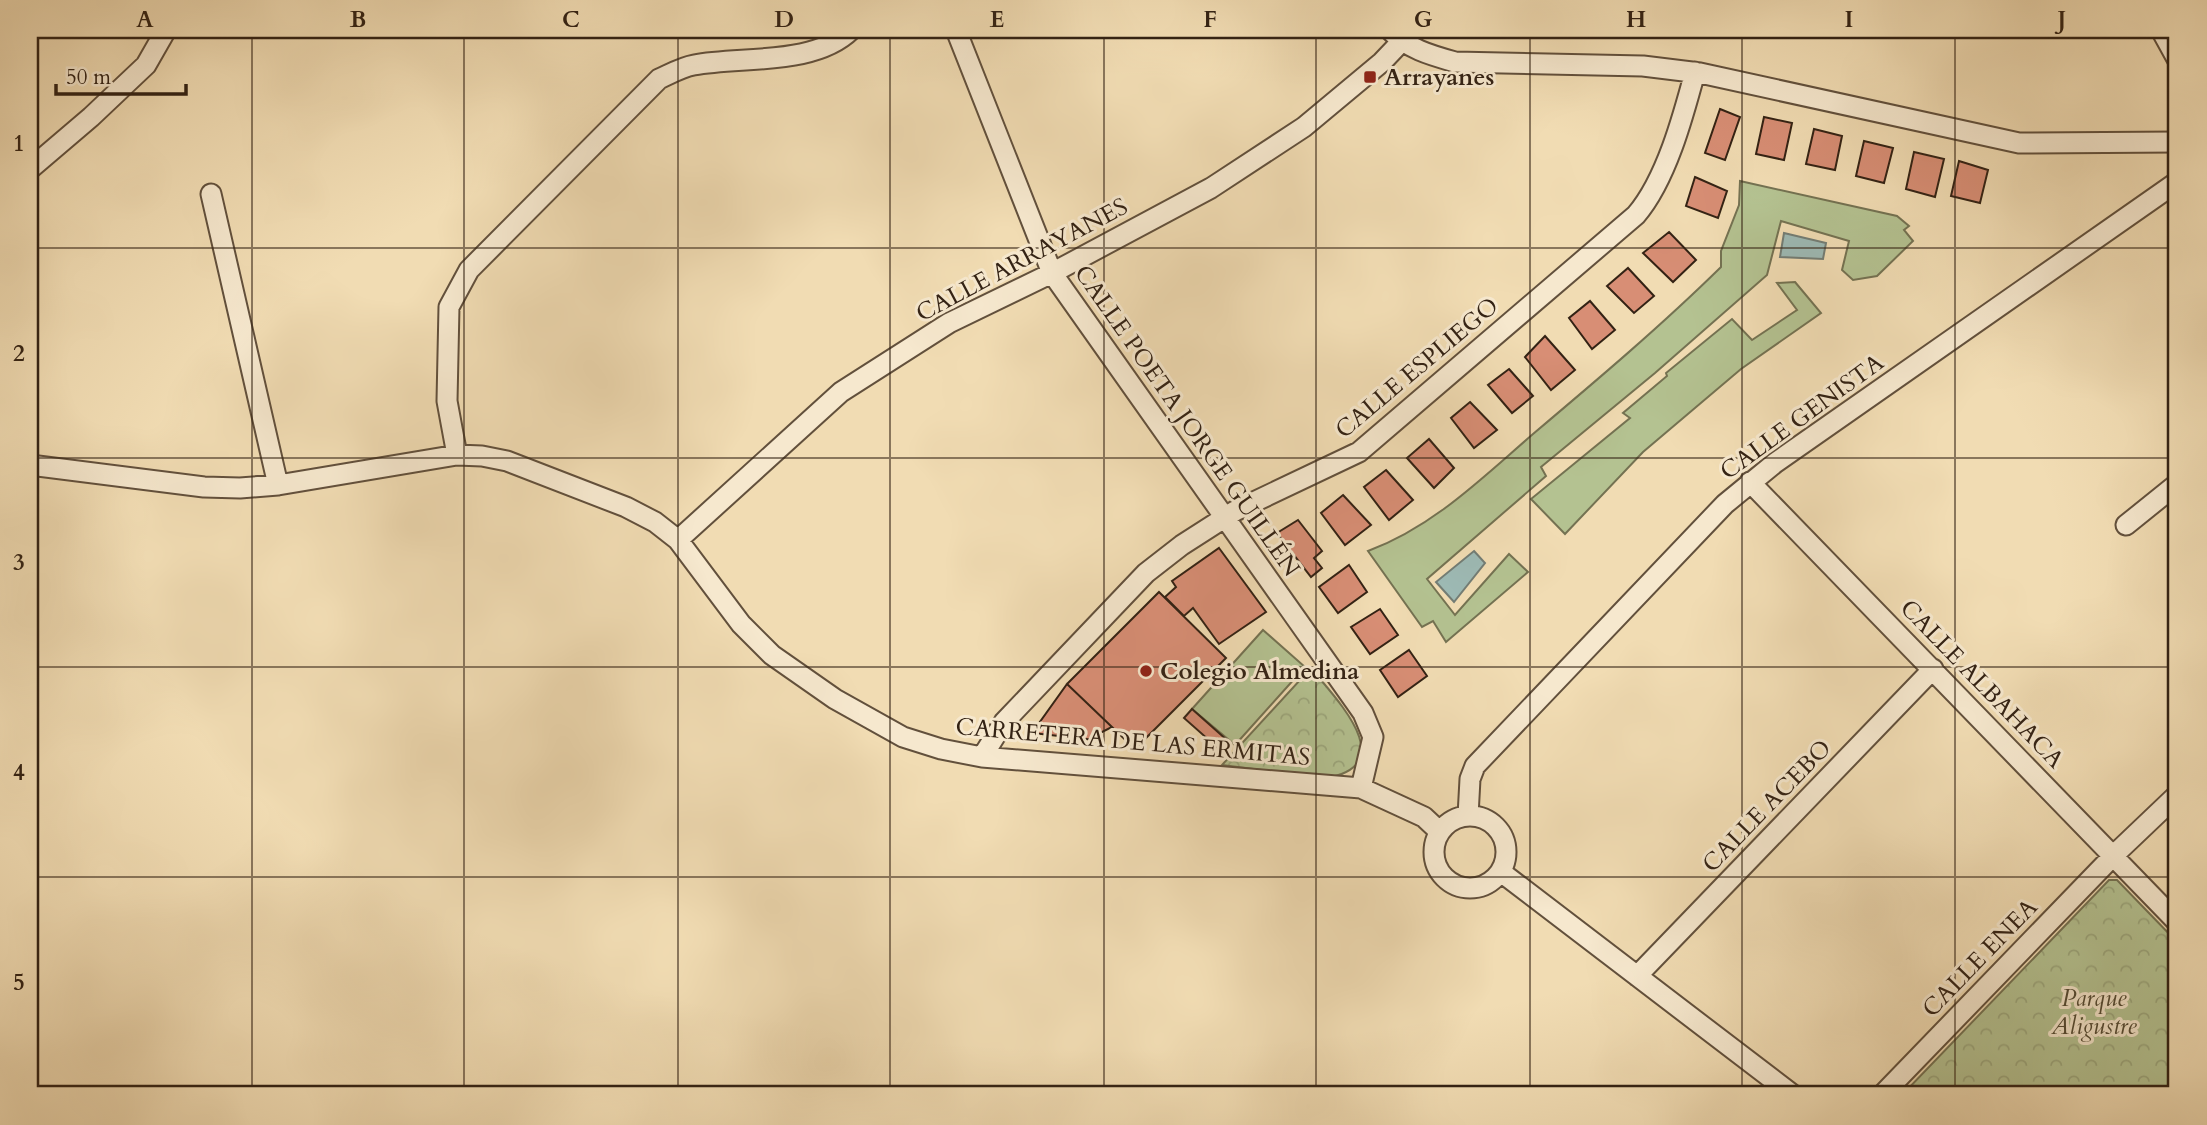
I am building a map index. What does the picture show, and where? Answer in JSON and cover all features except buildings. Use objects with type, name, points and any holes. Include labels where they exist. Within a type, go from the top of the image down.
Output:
[{"type":"street","points":[[30,169],[146,65],[166,30]]},
{"type":"street","points":[[457,455],[447,401],[449,307],[469,270],[659,79],[691,65],[809,53],[840,40],[851,30]]},
{"type":"street","name":"CALLE POETA JORGE GUILLÉN","points":[[956,30],[1052,273],[1363,713],[1373,737],[1361,788]]},
{"type":"street","points":[[2161,30],[2177,59]]},
{"type":"street","points":[[1396,36],[1426,54],[1455,62],[1643,66],[1695,72],[2019,143],[2177,142]]},
{"type":"street","name":"CALLE ARRAYANES","points":[[678,540],[841,392],[949,323],[1052,273],[1211,188],[1304,127],[1382,62],[1396,36]]},
{"type":"street","name":"CALLE ESPLIEGO","points":[[982,757],[1004,722],[1146,573],[1225,517],[1359,452],[1636,215],[1649,200],[1658,182],[1695,72]]},
{"type":"street","name":"CALLE GENISTA","points":[[1468,816],[1470,779],[1475,766],[1725,503],[1750,482],[2177,182]]},
{"type":"street","points":[[211,194],[278,485]]},
{"type":"street","name":"CARRETERA DE LAS ERMITAS","points":[[30,465],[204,488],[278,485],[457,455],[482,456],[519,465],[626,507],[655,522],[678,540],[741,624],[772,655],[835,699],[903,737],[941,749],[982,757],[1361,788],[1424,817],[1440,832]]},
{"type":"street","name":"CALLE ALBAHACA","points":[[1750,482],[2177,922]]},
{"type":"street","points":[[2126,524],[2177,484]]},
{"type":"street","name":"CALLE ACEBO","points":[[1637,976],[1933,670]]},
{"type":"street","name":"CALLE ENEA","points":[[1882,1095],[2114,855],[2177,795]]},
{"type":"street","points":[[1468,816],[1490,821],[1504,839],[1507,850],[1501,872],[1483,886],[1472,888],[1450,882],[1436,865],[1434,853],[1440,832],[1457,818],[1468,816]]},
{"type":"street","points":[[1501,872],[1793,1095]]},
{"type":"green space","points":[[1740,181],[1897,216],[1909,226],[1904,230],[1913,241],[1877,276],[1853,280],[1842,270],[1849,241],[1781,221],[1767,275],[1655,373],[1541,467],[1546,476],[1427,579],[1455,615],[1509,554],[1528,572],[1446,642],[1433,621],[1422,627],[1368,551],[1414,529],[1476,484],[1721,267],[1721,251],[1739,205]]},
{"type":"green space","points":[[1795,282],[1821,313],[1741,369],[1643,452],[1565,534],[1531,499],[1630,418],[1623,413],[1667,376],[1666,373],[1732,319],[1752,340],[1797,310],[1777,283]]},
{"type":"green space","points":[[1263,630],[1305,667],[1235,745],[1192,709]]},
{"type":"green space","points":[[1311,668],[1356,729],[1361,745],[1359,759],[1348,771],[1326,778],[1222,765]]},
{"type":"green space","name":"Parque Aligustre","points":[[2109,880],[2117,880],[2177,942],[2177,1095],[1902,1095]]},
{"type":"water","points":[[1784,233],[1826,243],[1823,259],[1780,257]]},
{"type":"water","points":[[1474,551],[1485,563],[1454,602],[1436,582]]},
{"type":"place","name":"Arrayanes","points":[[1370,77]]},
{"type":"place","name":"Colegio Almedina","points":[[1146,671]]}]
